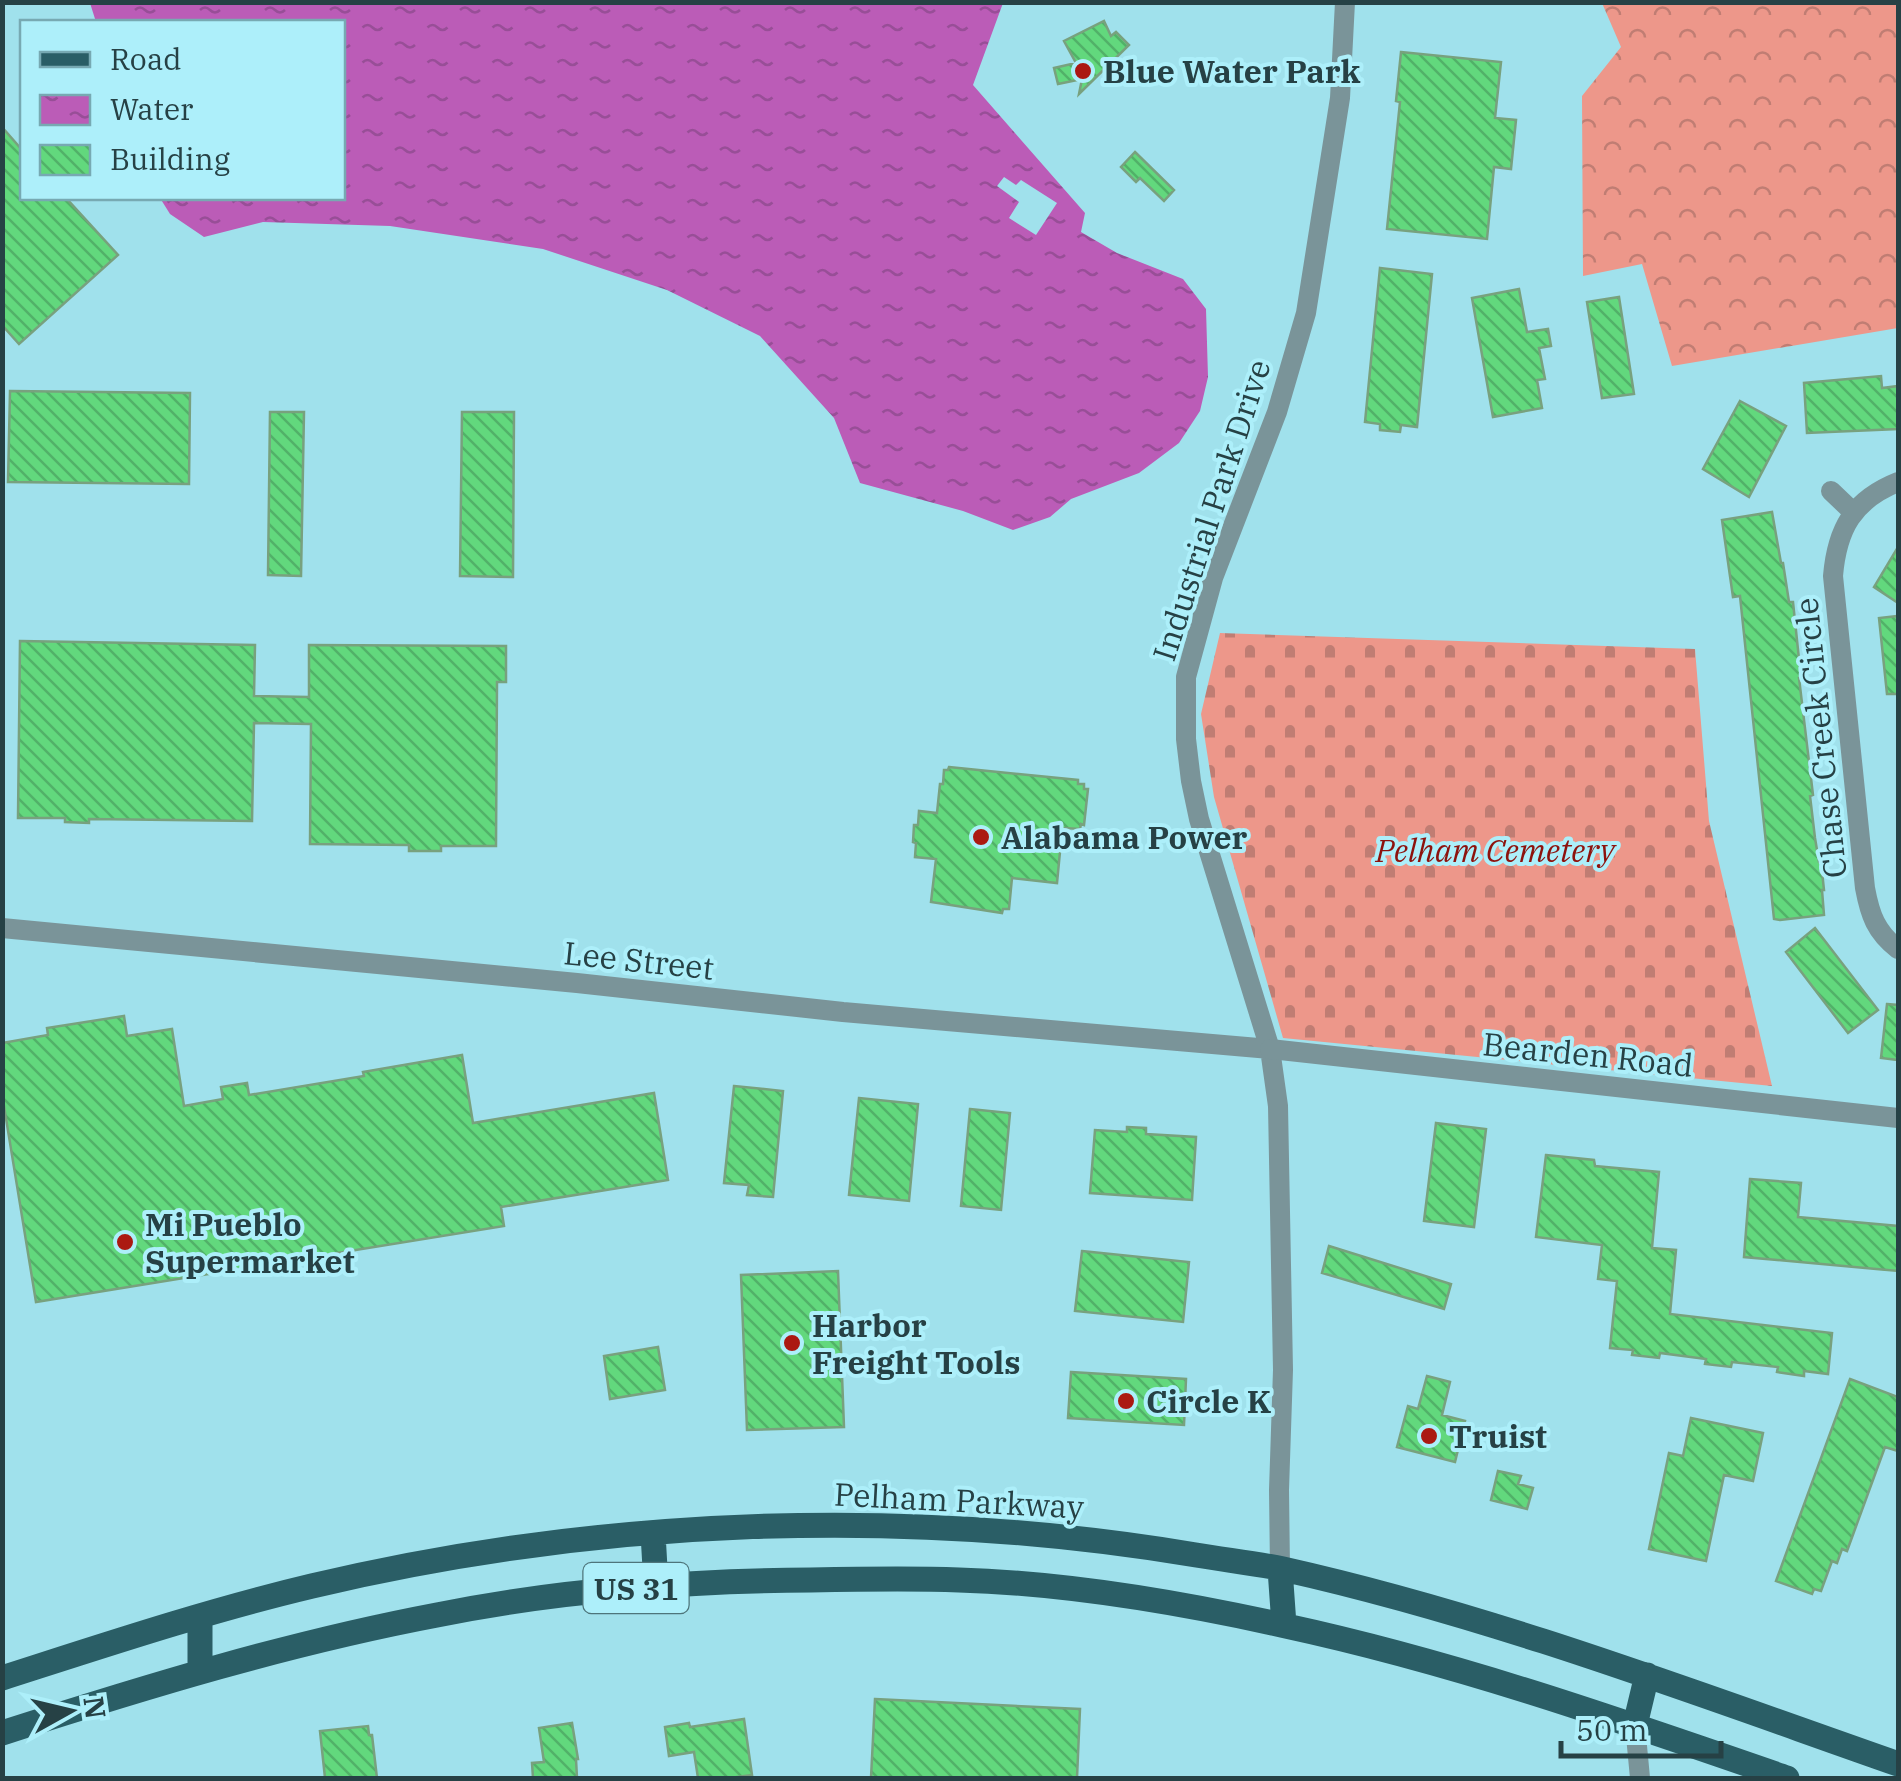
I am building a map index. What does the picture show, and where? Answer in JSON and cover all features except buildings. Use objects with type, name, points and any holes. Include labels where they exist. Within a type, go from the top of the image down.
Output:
[{"type":"main road","name":"Pelham Parkway","points":[[2,1678],[200,1616],[411,1566],[574,1540],[724,1528],[946,1526],[1082,1538],[1280,1569],[1430,1606],[1646,1675],[1898,1764]]},
{"type":"main road","points":[[654,1534],[656,1586]]},
{"type":"main road","points":[[1280,1569],[1284,1625]]},
{"type":"main road","name":"US 31","points":[[2,1733],[200,1672],[334,1636],[438,1614],[656,1586],[749,1580],[962,1580],[1093,1592],[1284,1625],[1406,1656],[1636,1725],[1787,1778]]},
{"type":"main road","points":[[200,1616],[200,1672]]},
{"type":"main road","points":[[1636,1725],[1646,1675]]},
{"type":"street","name":"Industrial Park Drive","points":[[1280,1569],[1284,1370],[1278,1106],[1270,1049],[1190,780],[1184,695],[1192,650],[1214,578],[1277,412],[1306,313],[1340,98],[1345,2]]},
{"type":"street","points":[[1831,492],[1853,512],[1880,489],[1898,482]]},
{"type":"street","name":"Chase Creek Circle","points":[[1853,512],[1839,541],[1834,598],[1866,898],[1875,926],[1898,950]]},
{"type":"street","name":"Lee Street","points":[[2,928],[538,979],[835,1012],[1270,1049]]},
{"type":"street","name":"Bearden Road","points":[[1270,1049],[1898,1118]]},
{"type":"street","points":[[1636,1725],[1640,1778]]},
{"type":"green space","points":[[1602,3],[1898,3],[1898,328],[1672,366],[1642,264],[1583,276],[1582,96],[1621,47]]},
{"type":"green space","name":"Pelham Cemetery","points":[[1220,633],[1695,649],[1709,821],[1772,1086],[1283,1038],[1214,797],[1201,714]]},
{"type":"water","name":"Blue Water Park","points":[[90,3],[1003,3],[973,85],[1085,213],[1081,232],[1117,253],[1183,279],[1206,309],[1208,377],[1200,411],[1179,443],[1139,473],[1071,499],[1050,517],[1013,530],[963,511],[860,483],[834,418],[760,336],[667,290],[543,249],[390,226],[263,222],[204,237],[170,214],[161,200],[345,200],[345,20],[95,20]]},
{"type":"pier","points":[[1004,177],[1016,185],[1021,180],[1057,203],[1036,235],[1009,218],[1019,202],[997,186]]},
{"type":"place","name":"Blue Water Park","points":[[1083,71]]},
{"type":"place","name":"Alabama Power","points":[[981,837]]},
{"type":"place","name":"Mi Pueblo Supermarket","points":[[125,1242]]},
{"type":"place","name":"Harbor Freight Tools","points":[[792,1343]]},
{"type":"place","name":"Circle K","points":[[1126,1401]]},
{"type":"place","name":"Truist","points":[[1429,1436]]}]
